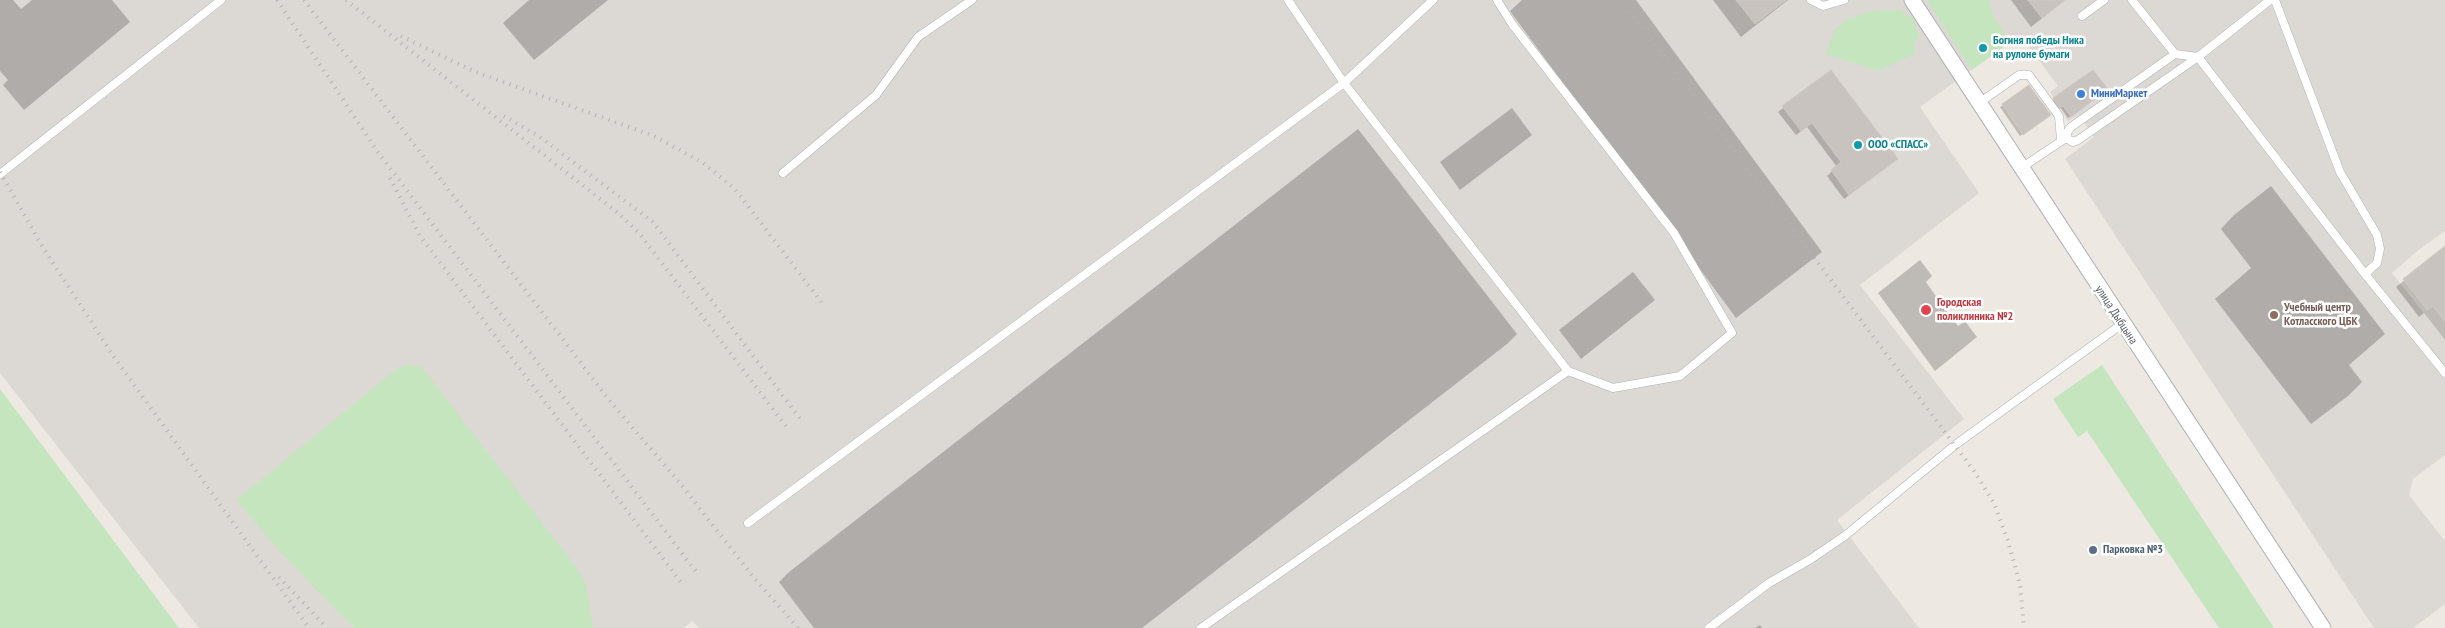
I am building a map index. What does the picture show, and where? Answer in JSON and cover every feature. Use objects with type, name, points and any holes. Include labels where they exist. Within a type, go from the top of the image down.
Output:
[{"type":"street","name":"улица Дыбцына","points":[[1912,0],[2122,324],[2323,628]]},
{"type":"lane","points":[[0,174],[221,0]]},
{"type":"lane","points":[[783,173],[876,95],[918,37],[972,0]]},
{"type":"lane","points":[[1288,0],[1344,83],[1568,371],[1612,388],[1680,376],[1732,332],[1674,233],[1512,24],[1497,0]]},
{"type":"lane","points":[[748,523],[1344,83],[1433,0]]},
{"type":"lane","points":[[1811,0],[1824,6],[1844,0]]},
{"type":"lane","points":[[2082,16],[2104,0]]},
{"type":"lane","points":[[2132,0],[2175,54]]},
{"type":"lane","points":[[2064,140],[2073,142],[2078,140],[2198,57],[2270,0]]},
{"type":"lane","points":[[2275,0],[2340,172],[2377,235],[2380,249],[2376,263],[2365,274]]},
{"type":"lane","points":[[2021,168],[2064,140],[2071,127],[2175,54],[2198,57],[2365,274],[2445,373]]},
{"type":"lane","points":[[1979,103],[2019,76],[2029,75],[2059,116],[2064,140]]},
{"type":"lane","points":[[1709,628],[1769,582],[1811,559],[1846,535],[1955,445],[2122,324]]},
{"type":"lane","points":[[1201,628],[1568,371]]},
{"type":"shaded area","points":[[0,0],[2445,0],[2445,231],[2421,248],[2392,273],[2445,340],[2445,455],[2413,479],[2409,495],[2445,541],[2445,604],[2413,628],[2374,628],[2065,159],[2094,137],[2079,115],[2068,121],[2050,92],[2058,86],[2020,35],[1920,107],[1979,193],[1860,285],[1964,419],[1837,520],[1919,628],[699,628],[692,621],[684,628],[199,628],[0,373]]},
{"type":"green space","points":[[1927,0],[1989,0],[1993,16],[2010,42],[1972,70]]},
{"type":"green space","points":[[1898,10],[1913,18],[1920,39],[1914,40],[1915,54],[1878,71],[1826,54],[1834,31],[1846,20],[1867,12]]},
{"type":"green space","points":[[408,365],[421,366],[576,567],[586,585],[593,628],[354,628],[285,557],[236,500],[398,368]]},
{"type":"green space","points":[[2102,365],[2274,628],[2219,628],[2087,431],[2078,437],[2053,399]]},
{"type":"green space","points":[[0,389],[179,628],[0,628]]},
{"type":"building","points":[[1736,0],[1786,0],[1755,24]]},
{"type":"building","points":[[2028,0],[2065,0],[2042,18]]},
{"type":"building","name":"ООО «СПАСС»","points":[[1831,70],[1898,159],[1849,195],[1831,170],[1841,162],[1812,123],[1801,131],[1782,106]]},
{"type":"building","points":[[2093,70],[2108,89],[2071,117],[2063,106],[2060,108],[2053,98]]},
{"type":"building","points":[[2029,85],[2051,115],[2023,135],[2002,104]]},
{"type":"building","points":[[2445,246],[2445,322],[2433,306],[2427,310],[2403,279]]},
{"type":"railway","points":[[277,0],[377,151],[697,573]]},
{"type":"railway","points":[[304,0],[609,400],[679,482],[755,579],[798,628]]},
{"type":"railway","points":[[346,0],[618,213],[639,233],[788,429]]},
{"type":"railway","points":[[1621,0],[1974,471],[1994,503],[2008,541],[2020,585],[2024,628]]},
{"type":"railway","points":[[401,36],[473,71],[654,136],[702,162],[735,189],[825,307]]},
{"type":"railway","points":[[504,116],[540,137],[653,222],[801,420]]},
{"type":"railway","points":[[0,172],[42,246],[114,357],[309,628]]},
{"type":"railway","points":[[390,178],[420,236],[683,585]]},
{"type":"railway","points":[[279,577],[327,628]]},
{"type":"place","name":"Богиня победы Ника на рулоне бумаги","points":[[1983,48]]},
{"type":"place","name":"MиниMаркет","points":[[2081,94]]},
{"type":"place","name":"ООО «СПАСС»","points":[[1858,145]]},
{"type":"place","name":"Городская поликлиника №2","points":[[1926,310]]},
{"type":"place","name":"Учебный центр Котласского ЦБК","points":[[2274,315]]},
{"type":"place","name":"Парковка №3","points":[[2093,550]]}]
